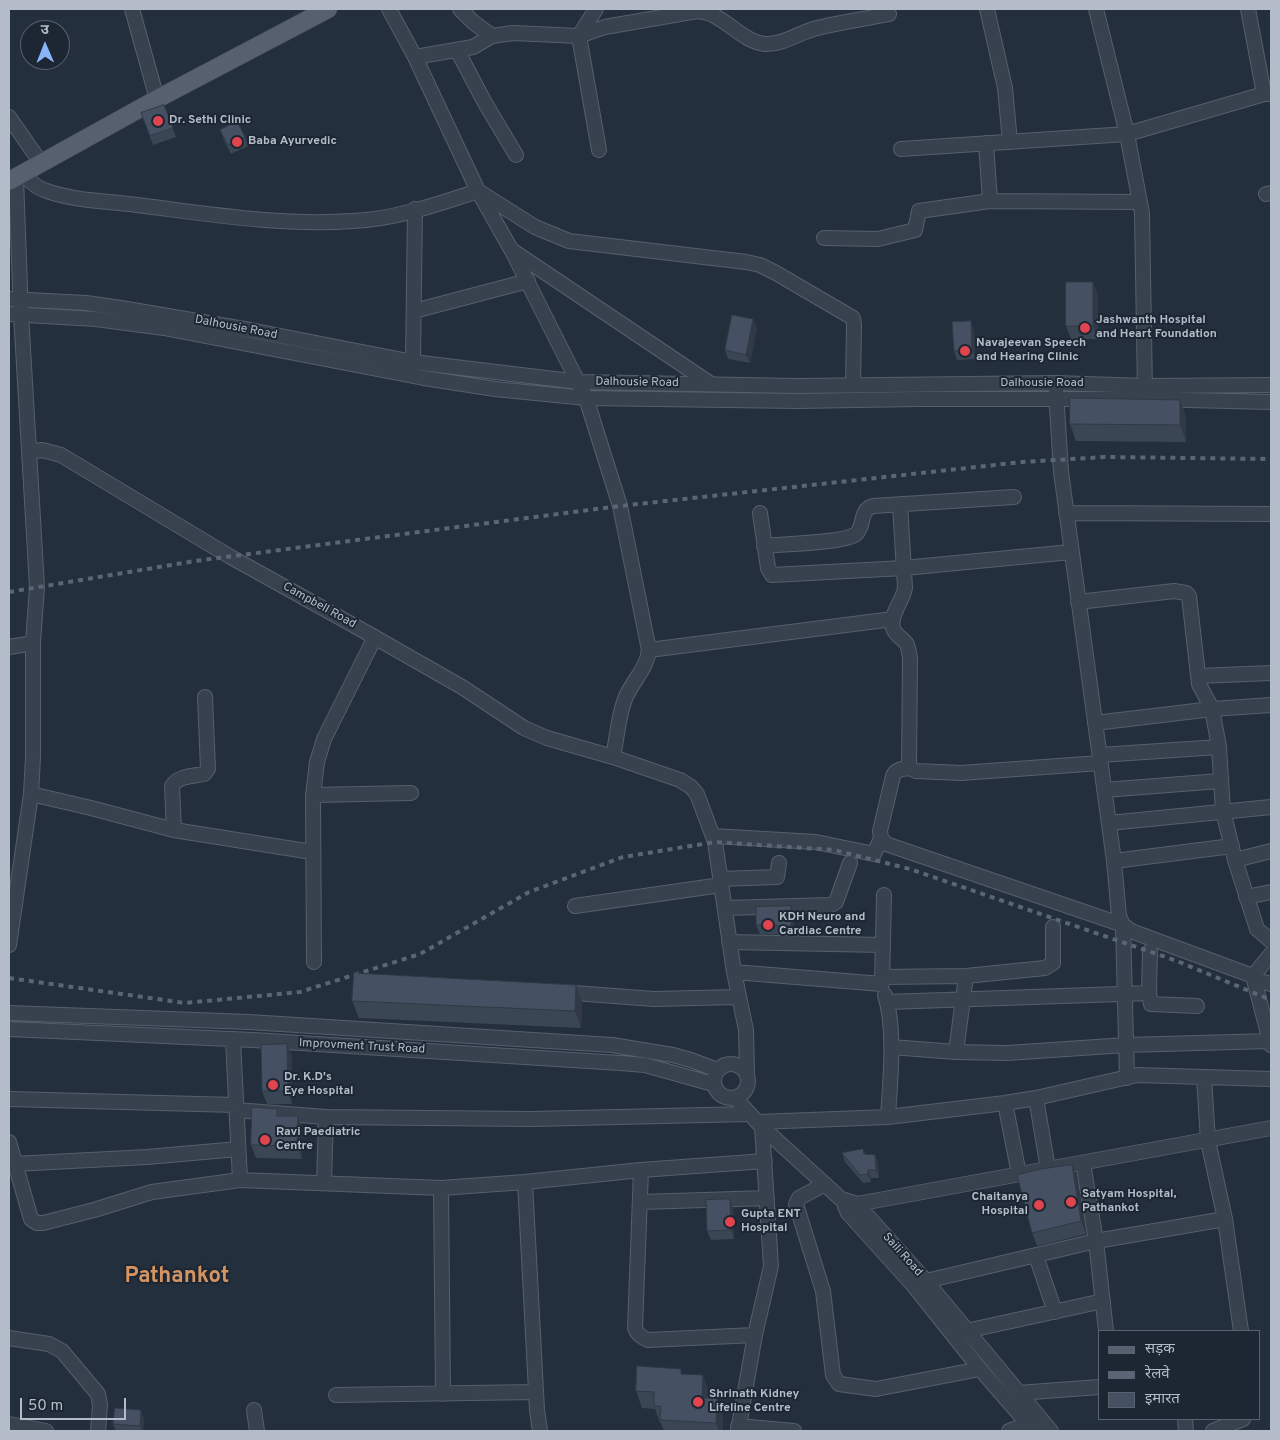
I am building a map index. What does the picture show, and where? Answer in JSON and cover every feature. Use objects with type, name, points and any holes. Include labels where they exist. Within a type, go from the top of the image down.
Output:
[{"type":"main road","points":[[16,178],[157,99],[328,9]]},
{"type":"street","points":[[132,9],[157,99]]},
{"type":"street","points":[[389,9],[415,57],[478,190],[528,281],[579,382],[586,398],[620,506],[649,650],[645,667],[625,699],[613,757]]},
{"type":"street","points":[[460,9],[492,36]]},
{"type":"street","points":[[596,9],[578,36],[599,150]]},
{"type":"street","points":[[987,9],[1005,88],[1010,142]]},
{"type":"street","points":[[1096,9],[1127,134],[1142,213],[1145,392]]},
{"type":"street","points":[[901,148],[1127,134],[1267,94],[1248,9]]},
{"type":"street","points":[[415,57],[473,47],[492,36],[513,33],[578,36],[614,25],[705,10],[747,37],[766,44],[779,43],[815,28],[889,14]]},
{"type":"street","points":[[457,50],[485,103],[516,155]]},
{"type":"street","points":[[9,117],[42,163]]},
{"type":"street","points":[[986,143],[990,201]]},
{"type":"street","points":[[9,945],[31,794],[33,758],[33,643],[37,587],[29,452],[15,314],[16,178],[41,189],[68,196],[223,216],[295,222],[353,221],[380,218],[478,190],[535,227],[569,241],[746,262],[760,265],[776,273],[853,318],[852,385]]},
{"type":"street","points":[[824,238],[878,239],[887,237],[915,230],[919,212],[990,201],[1139,202]]},
{"type":"street","points":[[414,362],[415,209]]},
{"type":"street","points":[[512,251],[736,400]]},
{"type":"street","points":[[414,311],[528,281]]},
{"type":"street","name":"Dalhousie Road","points":[[15,298],[122,308],[257,338],[325,360],[495,389],[586,398],[797,401],[1056,399],[1271,385]]},
{"type":"street","name":"Dalhousie Road","points":[[15,314],[96,319],[257,338],[414,362],[579,382],[852,385],[1056,383],[1271,402]]},
{"type":"street","points":[[1056,383],[1061,472],[1066,513],[1114,861],[1119,916],[1123,925],[1127,1078]]},
{"type":"street","name":"Campbell Road","points":[[29,452],[42,450],[62,455],[229,556],[462,687],[524,728],[547,738],[663,773],[691,787],[696,794],[715,842],[738,997],[746,1030],[747,1075]]},
{"type":"street","points":[[764,546],[848,538],[859,530],[868,507],[1014,497]]},
{"type":"street","points":[[900,504],[904,594],[893,619],[894,631],[906,644],[910,658],[909,768]]},
{"type":"street","points":[[760,512],[768,568],[772,575],[904,568],[1071,552]]},
{"type":"street","points":[[1066,513],[1271,514]]},
{"type":"street","points":[[1078,602],[1174,591],[1186,593],[1189,596],[1198,676],[1201,691],[1212,709],[1219,747],[1223,812],[1235,860],[1257,929],[1271,940]]},
{"type":"street","points":[[649,650],[893,619]]},
{"type":"street","points":[[314,962],[312,852],[313,795],[317,762],[324,739],[375,637]]},
{"type":"street","points":[[9,646],[33,643]]},
{"type":"street","points":[[1198,676],[1271,673]]},
{"type":"street","points":[[174,830],[173,783],[179,779],[204,774],[208,769],[205,697]]},
{"type":"street","points":[[1095,723],[1212,709],[1271,705]]},
{"type":"street","points":[[713,836],[816,842],[874,854],[881,838],[880,830],[892,776],[898,769],[909,768],[916,771],[961,772],[1219,747]]},
{"type":"street","points":[[1104,790],[1220,781]]},
{"type":"street","points":[[313,795],[411,793]]},
{"type":"street","points":[[31,794],[174,830],[312,852]]},
{"type":"street","points":[[1109,823],[1271,807]]},
{"type":"street","points":[[881,838],[886,844],[1123,925],[1131,931],[1271,984]]},
{"type":"street","points":[[1114,861],[1232,846]]},
{"type":"street","points":[[1235,860],[1271,851]]},
{"type":"street","points":[[575,906],[721,882],[777,877],[779,863]]},
{"type":"street","points":[[725,908],[831,905],[836,902],[850,863]]},
{"type":"street","points":[[1246,896],[1271,892]]},
{"type":"street","points":[[884,895],[882,981],[888,1002],[891,1047],[888,1117]]},
{"type":"street","points":[[734,972],[882,981],[966,976],[1045,968],[1053,963],[1053,927]]},
{"type":"street","points":[[730,942],[883,945]]},
{"type":"street","points":[[1150,950],[1149,993],[1151,1004],[1198,1006]]},
{"type":"street","points":[[1254,978],[1271,954]]},
{"type":"street","points":[[956,1052],[966,976]]},
{"type":"street","points":[[891,1047],[1007,1054],[1270,1039],[1254,978]]},
{"type":"street","points":[[546,990],[654,999],[738,997]]},
{"type":"street","points":[[888,1002],[1149,993]]},
{"type":"street","points":[[9,1013],[249,1022],[612,1045],[673,1055],[717,1070]]},
{"type":"street","points":[[249,1022],[252,1040]]},
{"type":"street","name":"Improvment Trust Road","points":[[9,1029],[252,1040],[644,1065],[713,1084]]},
{"type":"street","points":[[486,1054],[487,1038]]},
{"type":"street","points":[[233,1040],[240,1180]]},
{"type":"street","points":[[730,1064],[737,1065],[743,1069],[747,1075],[748,1082],[746,1090],[742,1095],[728,1099],[716,1091],[713,1077],[717,1070],[722,1066],[730,1064]]},
{"type":"street","points":[[9,1098],[236,1107],[326,1117],[756,1121],[888,1117],[1005,1103],[1036,1098],[1137,1075],[1271,1079]]},
{"type":"street","points":[[1204,1077],[1208,1141],[1225,1219],[1241,1330]]},
{"type":"street","points":[[735,1098],[756,1121],[853,1209],[980,1369],[1034,1424],[1009,1431]]},
{"type":"street","points":[[1036,1098],[1048,1169]]},
{"type":"street","points":[[1005,1103],[1019,1174]]},
{"type":"street","points":[[324,1184],[326,1117]]},
{"type":"street","points":[[756,1121],[765,1161],[771,1266],[755,1335],[738,1429],[794,1431]]},
{"type":"street","points":[[853,1209],[1019,1174],[1271,1128]]},
{"type":"street","points":[[9,1142],[31,1219],[37,1223],[94,1210],[152,1192],[240,1180],[441,1188],[765,1161]]},
{"type":"street","points":[[14,1164],[238,1150]]},
{"type":"street","points":[[1083,1163],[1096,1241],[1106,1330]]},
{"type":"street","points":[[641,1170],[635,1328],[638,1334],[648,1340],[755,1335]]},
{"type":"street","points":[[525,1182],[536,1392],[540,1431]]},
{"type":"street","points":[[825,1184],[799,1198],[796,1204],[823,1292],[833,1375],[839,1384],[876,1389],[980,1369]]},
{"type":"street","points":[[441,1188],[442,1394]]},
{"type":"street","points":[[641,1202],[767,1198]]},
{"type":"street","name":"Saili Road","points":[[853,1209],[926,1281],[1018,1393],[1034,1424],[1051,1431]]},
{"type":"street","points":[[926,1281],[1096,1241],[1225,1219]]},
{"type":"street","points":[[1036,1256],[1055,1312]]},
{"type":"street","points":[[966,1331],[1103,1301]]},
{"type":"street","points":[[9,1338],[49,1344],[62,1351],[98,1394],[100,1406],[98,1431]]},
{"type":"street","points":[[1018,1393],[1098,1388]]},
{"type":"street","points":[[336,1395],[536,1392]]},
{"type":"street","points":[[254,1410],[257,1431]]},
{"type":"street","points":[[1213,1431],[1240,1420]]},
{"type":"street","points":[[9,1424],[46,1431]]},
{"type":"building","points":[[164,105],[173,128],[150,136],[141,113]]},
{"type":"building","points":[[237,121],[245,137],[228,145],[220,130]]},
{"type":"building","points":[[1066,282],[1093,282],[1093,326],[1066,326]]},
{"type":"building","points":[[732,315],[753,319],[746,355],[725,350]]},
{"type":"building","points":[[971,321],[972,350],[954,351],[952,322]]},
{"type":"building","points":[[1070,398],[1180,400],[1180,425],[1070,424]]},
{"type":"building","points":[[791,906],[791,926],[756,925],[756,907]]},
{"type":"building","points":[[354,973],[576,985],[575,1011],[352,1001]]},
{"type":"building","points":[[287,1044],[288,1091],[262,1091],[261,1045]]},
{"type":"building","points":[[252,1107],[277,1109],[277,1116],[298,1116],[297,1146],[251,1145]]},
{"type":"building","points":[[863,1149],[864,1154],[875,1155],[876,1170],[868,1170],[868,1174],[860,1175],[842,1153]]},
{"type":"building","points":[[1072,1165],[1081,1221],[1032,1233],[1017,1175],[1041,1169]]},
{"type":"building","points":[[730,1199],[731,1230],[707,1231],[706,1200]]},
{"type":"building","points":[[637,1366],[681,1369],[681,1374],[703,1375],[702,1398],[717,1398],[716,1423],[660,1420],[661,1406],[654,1406],[654,1392],[636,1391]]},
{"type":"building","points":[[115,1408],[141,1410],[140,1426],[113,1424]]},
{"type":"railway","points":[[9,592],[195,561],[620,506],[1022,462],[1105,457],[1271,459]]},
{"type":"railway","points":[[9,978],[185,1003],[300,992],[420,954],[529,892],[623,857],[715,842],[834,850],[910,869],[1177,961],[1271,1000]]},
{"type":"place","name":"Dr. Sethi Clinic","points":[[158,121]]},
{"type":"place","name":"Baba Ayurvedic","points":[[237,142]]},
{"type":"place","name":"Jashwanth Hospital and Heart Foundation","points":[[1085,328]]},
{"type":"place","name":"Navajeevan Speech and Hearing Clinic","points":[[965,351]]},
{"type":"place","name":"KDH Neuro and Cardiac Centre","points":[[768,925]]},
{"type":"place","name":"Dr. K.D's Eye Hospital","points":[[273,1085]]},
{"type":"place","name":"Ravi Paediatric Centre","points":[[265,1140]]},
{"type":"place","name":"Satyam Hospital, Pathankot","points":[[1071,1202]]},
{"type":"place","name":"Chaitanya Hospital","points":[[1039,1205]]},
{"type":"place","name":"Gupta ENT Hospital","points":[[730,1222]]},
{"type":"place","name":"Shrinath Kidney Lifeline Centre","points":[[698,1402]]},
{"type":"district","name":"Pathankot","points":[[177,1278]]}]
